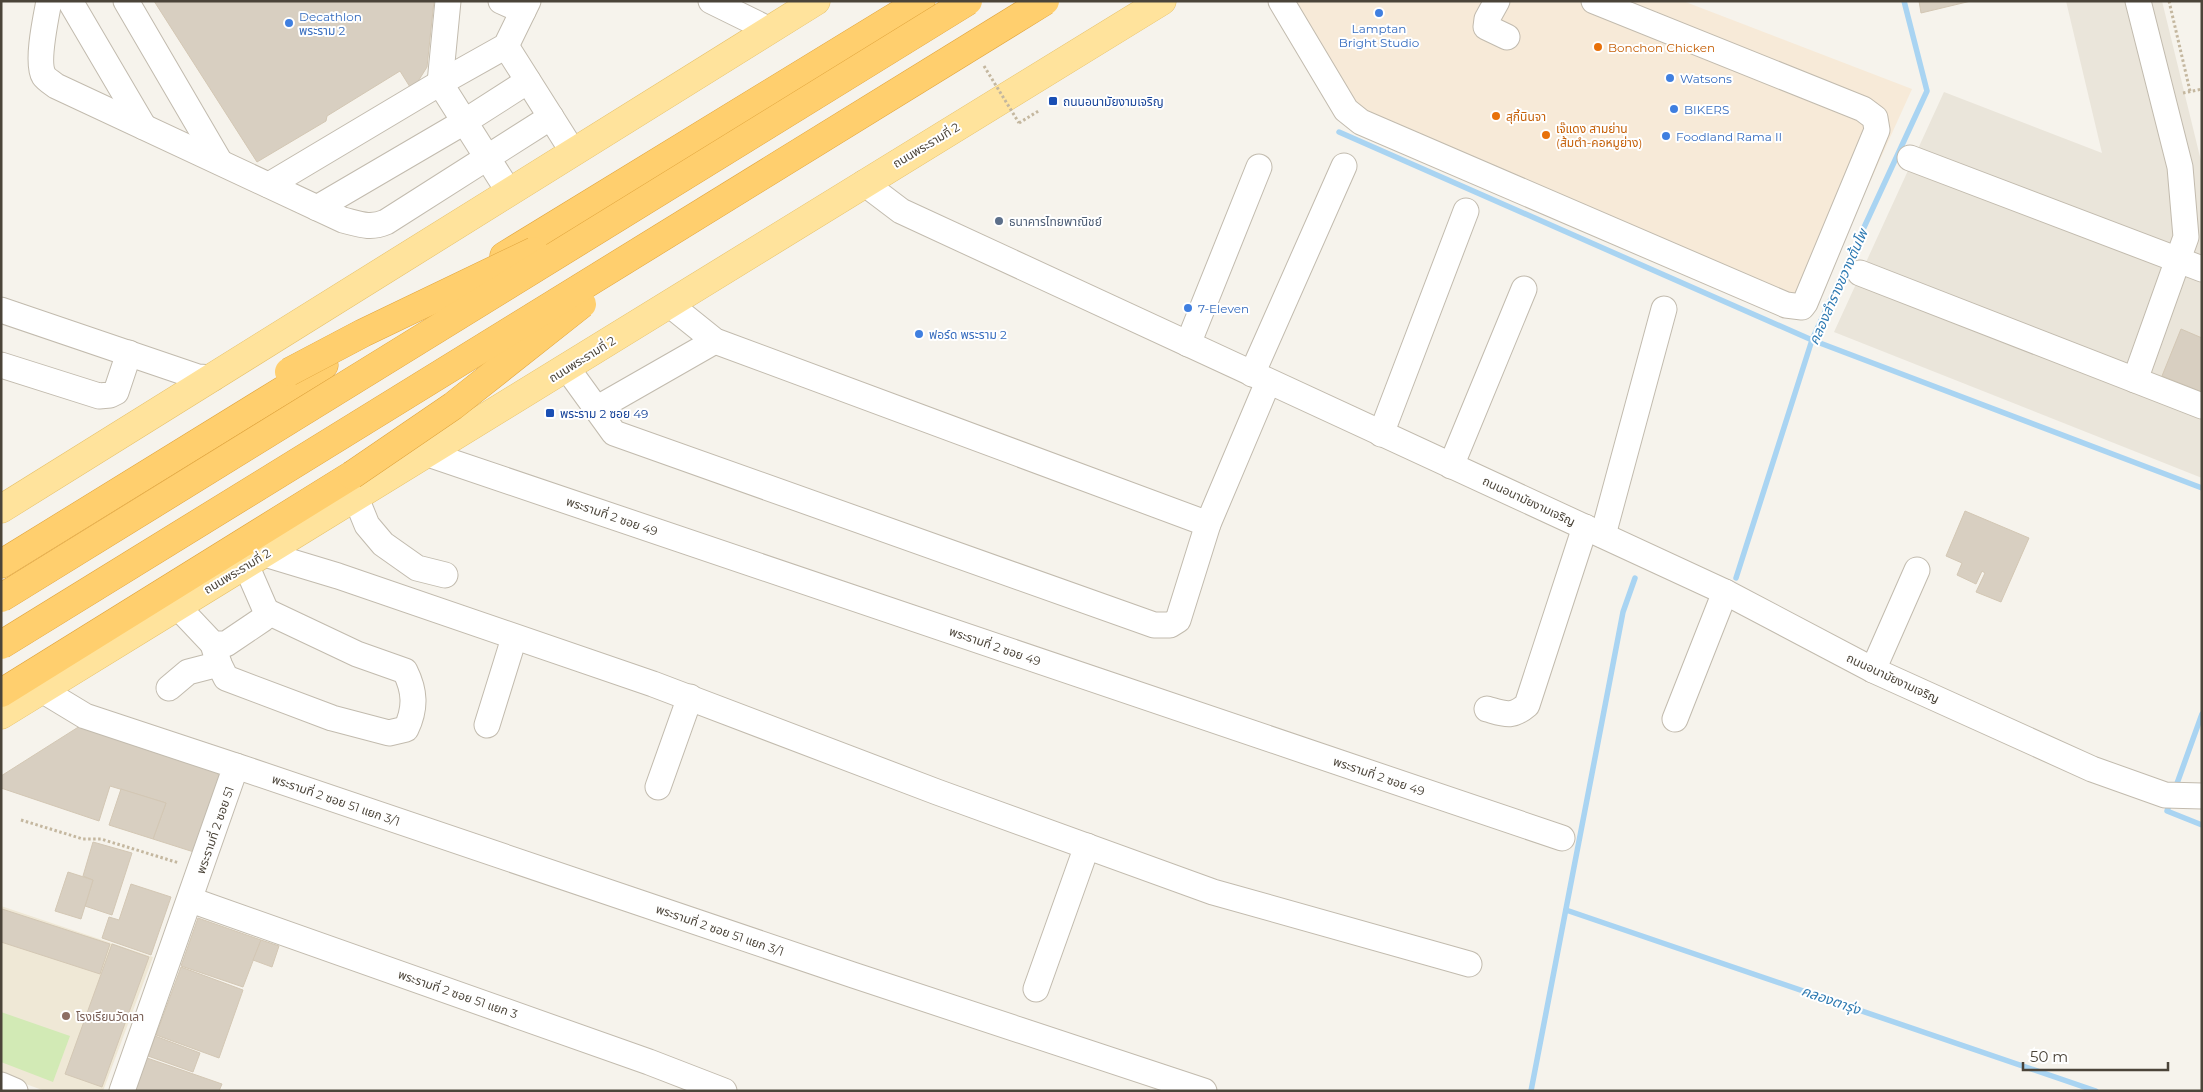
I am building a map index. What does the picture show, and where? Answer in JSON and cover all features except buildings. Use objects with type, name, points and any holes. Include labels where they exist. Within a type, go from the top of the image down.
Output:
[{"type":"highway","points":[[1,564],[176,455],[922,1]]},
{"type":"highway","points":[[1,598],[968,1]]},
{"type":"highway","points":[[1,645],[1044,1]]},
{"type":"highway","points":[[1,656],[1053,1]]},
{"type":"highway","points":[[1,548],[290,372],[328,351],[407,311],[656,193]]},
{"type":"highway","points":[[1,693],[352,475],[422,428],[484,382],[679,227]]},
{"type":"main road","points":[[1,509],[816,1]]},
{"type":"main road","name":"ถนนพระรามที่ 2","points":[[1,715],[256,560],[864,183],[1162,1]]},
{"type":"street","points":[[48,1],[42,49],[44,76],[56,86],[317,208],[352,222],[373,227],[487,158],[550,117]]},
{"type":"street","points":[[70,1],[144,127]]},
{"type":"street","points":[[126,1],[220,162]]},
{"type":"street","points":[[448,1],[440,82],[509,192]]},
{"type":"street","points":[[711,1],[770,30]]},
{"type":"street","points":[[1281,1],[1346,110],[1355,119],[1786,305],[1802,307],[1877,130],[1878,123],[1875,118],[1863,109],[1594,1]]},
{"type":"street","points":[[1497,1],[1487,19],[1486,27],[1507,37]]},
{"type":"street","points":[[2135,380],[2186,237],[2180,167],[2138,1]]},
{"type":"street","points":[[269,185],[440,82],[506,46],[517,4]]},
{"type":"street","points":[[506,46],[573,152]]},
{"type":"street","points":[[317,208],[464,122],[528,81]]},
{"type":"street","points":[[1910,158],[2202,269]]},
{"type":"street","points":[[568,368],[614,433],[1154,624],[1170,626],[1178,620],[1208,524],[1260,378],[1344,166]]},
{"type":"street","points":[[1188,344],[1259,167]]},
{"type":"street","name":"ถนนอนามัยงามเจริญ","points":[[864,183],[901,211],[1725,592],[1873,670],[2092,769],[2165,795],[2202,796]]},
{"type":"street","points":[[1381,434],[1466,211]]},
{"type":"street","points":[[1860,273],[2202,406]]},
{"type":"street","points":[[1451,466],[1524,289]]},
{"type":"street","points":[[669,304],[715,341],[1208,524]]},
{"type":"street","points":[[1487,709],[1507,715],[1518,713],[1528,705],[1594,531],[1664,309]]},
{"type":"street","points":[[1,310],[198,377],[213,378]]},
{"type":"street","points":[[596,410],[715,341]]},
{"type":"street","points":[[1,365],[99,396],[110,395],[116,392],[129,353]]},
{"type":"street","name":"พระรามที่ 2 ซอย 49","points":[[428,454],[1562,838]]},
{"type":"street","points":[[356,498],[367,524],[383,544],[417,568],[445,574]]},
{"type":"street","points":[[169,688],[188,672],[216,654],[226,644],[264,619],[266,611],[256,560],[338,576],[690,697],[937,792],[1213,892],[1469,964]]},
{"type":"street","points":[[1873,670],[1917,570]]},
{"type":"street","points":[[1675,719],[1725,592]]},
{"type":"street","points":[[178,607],[216,654],[226,678],[332,718],[390,733],[406,729],[412,718],[414,697],[412,684],[405,671],[358,654],[266,611]]},
{"type":"street","points":[[487,724],[514,638]]},
{"type":"street","points":[[42,690],[85,716],[236,766]]},
{"type":"street","points":[[658,787],[690,697]]},
{"type":"street","name":"พระรามที่ 2 ซอย 51","points":[[122,1091],[191,900],[236,766]]},
{"type":"street","name":"พระรามที่ 2 ซอย 51 แยก 3/1","points":[[236,766],[844,972],[1204,1091]]},
{"type":"street","points":[[1036,989],[1088,846]]},
{"type":"street","name":"พระรามที่ 2 ซอย 51 แยก 3","points":[[191,900],[640,1058],[724,1091]]},
{"type":"street","points":[[1,1085],[15,1091]]},
{"type":"path","points":[[2169,1],[2190,91]]},
{"type":"path","points":[[1019,123],[1040,110]]},
{"type":"path","points":[[21,820],[83,839],[101,839],[201,869]]},
{"type":"shaded area","points":[[1284,1],[1683,1],[1912,89],[1811,312],[1353,113]]},
{"type":"shaded area","points":[[2066,1],[2162,1],[2202,165],[2202,478],[1834,332],[1944,92],[2102,153]]},
{"type":"shaded area","name":"โรงเรียนวัดเลา","points":[[1,906],[153,957],[103,1091],[45,1091],[1,1075]]},
{"type":"green space","points":[[1,1012],[70,1036],[53,1082],[1,1062]]},
{"type":"waterway","name":"คลองลำรางขวางต้นโพ","points":[[1736,578],[1812,340],[1927,91],[1904,1]]},
{"type":"waterway","points":[[1339,132],[1812,340],[2202,488]]},
{"type":"waterway","points":[[1531,1091],[1623,612],[1635,578]]},
{"type":"waterway","points":[[2175,789],[2202,714]]},
{"type":"waterway","points":[[2171,800],[2167,811],[2202,825]]},
{"type":"waterway","name":"คลองตารุ่ง","points":[[1566,910],[2096,1091]]},
{"type":"place","name":"Lamptan Bright Studio","points":[[1379,13]]},
{"type":"place","name":"Decathlon พระราม 2","points":[[289,23]]},
{"type":"place","name":"Bonchon Chicken","points":[[1598,47]]},
{"type":"place","name":"Watsons","points":[[1670,78]]},
{"type":"place","name":"ถนนอนามัยงามเจริญ","points":[[1053,101]]},
{"type":"place","name":"BIKERS","points":[[1674,109]]},
{"type":"place","name":"สุกี้นินจา","points":[[1496,116]]},
{"type":"place","name":"เจ๊แดง สามย่าน (ส้มตำ-คอหมูย่าง)","points":[[1546,135]]},
{"type":"place","name":"Foodland Rama II","points":[[1666,136]]},
{"type":"place","name":"ธนาคารไทยพาณิชย์","points":[[999,221]]},
{"type":"place","name":"7-Eleven","points":[[1188,308]]},
{"type":"place","name":"ฟอร์ด พระราม 2","points":[[919,334]]},
{"type":"place","name":"พระราม 2 ซอย 49","points":[[550,413]]},
{"type":"place","name":"โรงเรียนวัดเลา","points":[[66,1016]]}]
